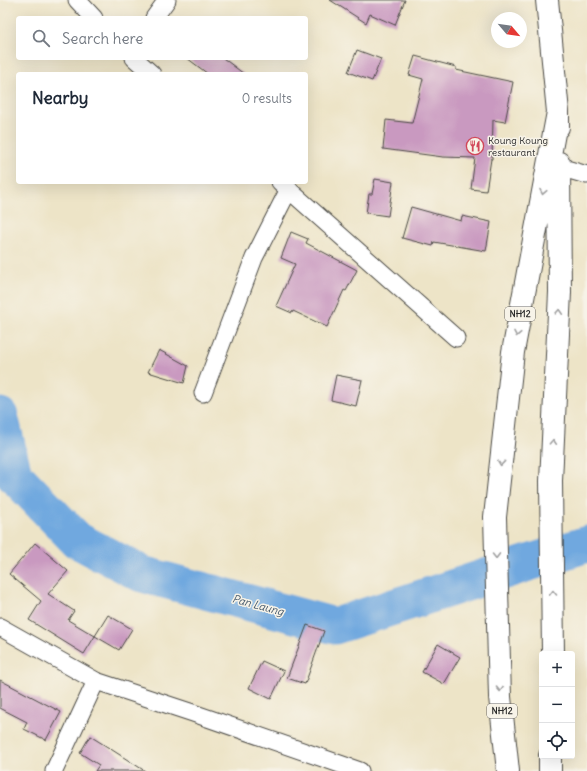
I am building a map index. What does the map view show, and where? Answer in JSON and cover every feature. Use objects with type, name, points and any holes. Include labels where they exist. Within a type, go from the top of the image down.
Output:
[{"type":"highway","name":"NH12","points":[[547,0],[558,112],[559,167],[560,292],[551,481],[553,651]]},
{"type":"highway","name":"NH12","points":[[508,771],[500,697],[495,517],[513,352],[558,112]]},
{"type":"highway","points":[[550,759],[550,771]]},
{"type":"street","points":[[77,0],[92,16]]},
{"type":"street","points":[[155,16],[167,0]]},
{"type":"street","points":[[136,60],[150,72]]},
{"type":"street","points":[[559,167],[587,175]]},
{"type":"street","points":[[202,393],[254,258],[285,186],[456,338]]},
{"type":"street","points":[[0,627],[96,681],[193,712],[360,771]]},
{"type":"street","points":[[54,771],[96,681]]},
{"type":"building","points":[[330,0],[405,0],[395,25],[370,14],[366,23]]},
{"type":"building","points":[[357,50],[381,59],[372,81],[348,72]]},
{"type":"building","points":[[415,56],[456,67],[456,70],[513,82],[505,122],[493,120],[492,159],[486,191],[471,189],[475,158],[443,157],[383,149],[386,120],[412,123],[423,79],[409,75]]},
{"type":"building","points":[[190,60],[226,60],[241,72],[205,72]]},
{"type":"building","points":[[375,179],[393,182],[388,216],[366,213],[369,194],[372,194]]},
{"type":"building","points":[[411,207],[461,221],[462,216],[491,222],[486,251],[434,242],[433,246],[402,238]]},
{"type":"building","points":[[291,232],[308,239],[306,243],[357,270],[346,291],[344,290],[327,327],[293,311],[292,313],[276,306],[295,264],[281,258]]},
{"type":"building","points":[[159,350],[188,366],[184,383],[148,372]]},
{"type":"building","points":[[336,375],[362,380],[356,406],[331,400]]},
{"type":"building","points":[[35,543],[68,571],[48,594],[74,611],[68,620],[95,636],[84,654],[29,620],[41,601],[9,574]]},
{"type":"building","points":[[108,615],[132,629],[119,650],[95,636]]},
{"type":"building","points":[[307,625],[324,631],[305,684],[287,678]]},
{"type":"building","points":[[438,644],[460,657],[444,684],[422,672]]},
{"type":"building","points":[[262,661],[284,671],[271,699],[249,688]]},
{"type":"building","points":[[0,680],[61,712],[46,740],[24,729],[27,722],[0,708]]},
{"type":"building","points":[[90,736],[145,771],[95,771],[99,765],[80,753]]},
{"type":"waterway","name":"Pan Laung","points":[[0,416],[14,475],[77,540],[142,574],[335,626],[587,544]]},
{"type":"place","name":"Koung Koung restaurant","points":[[475,146]]}]
